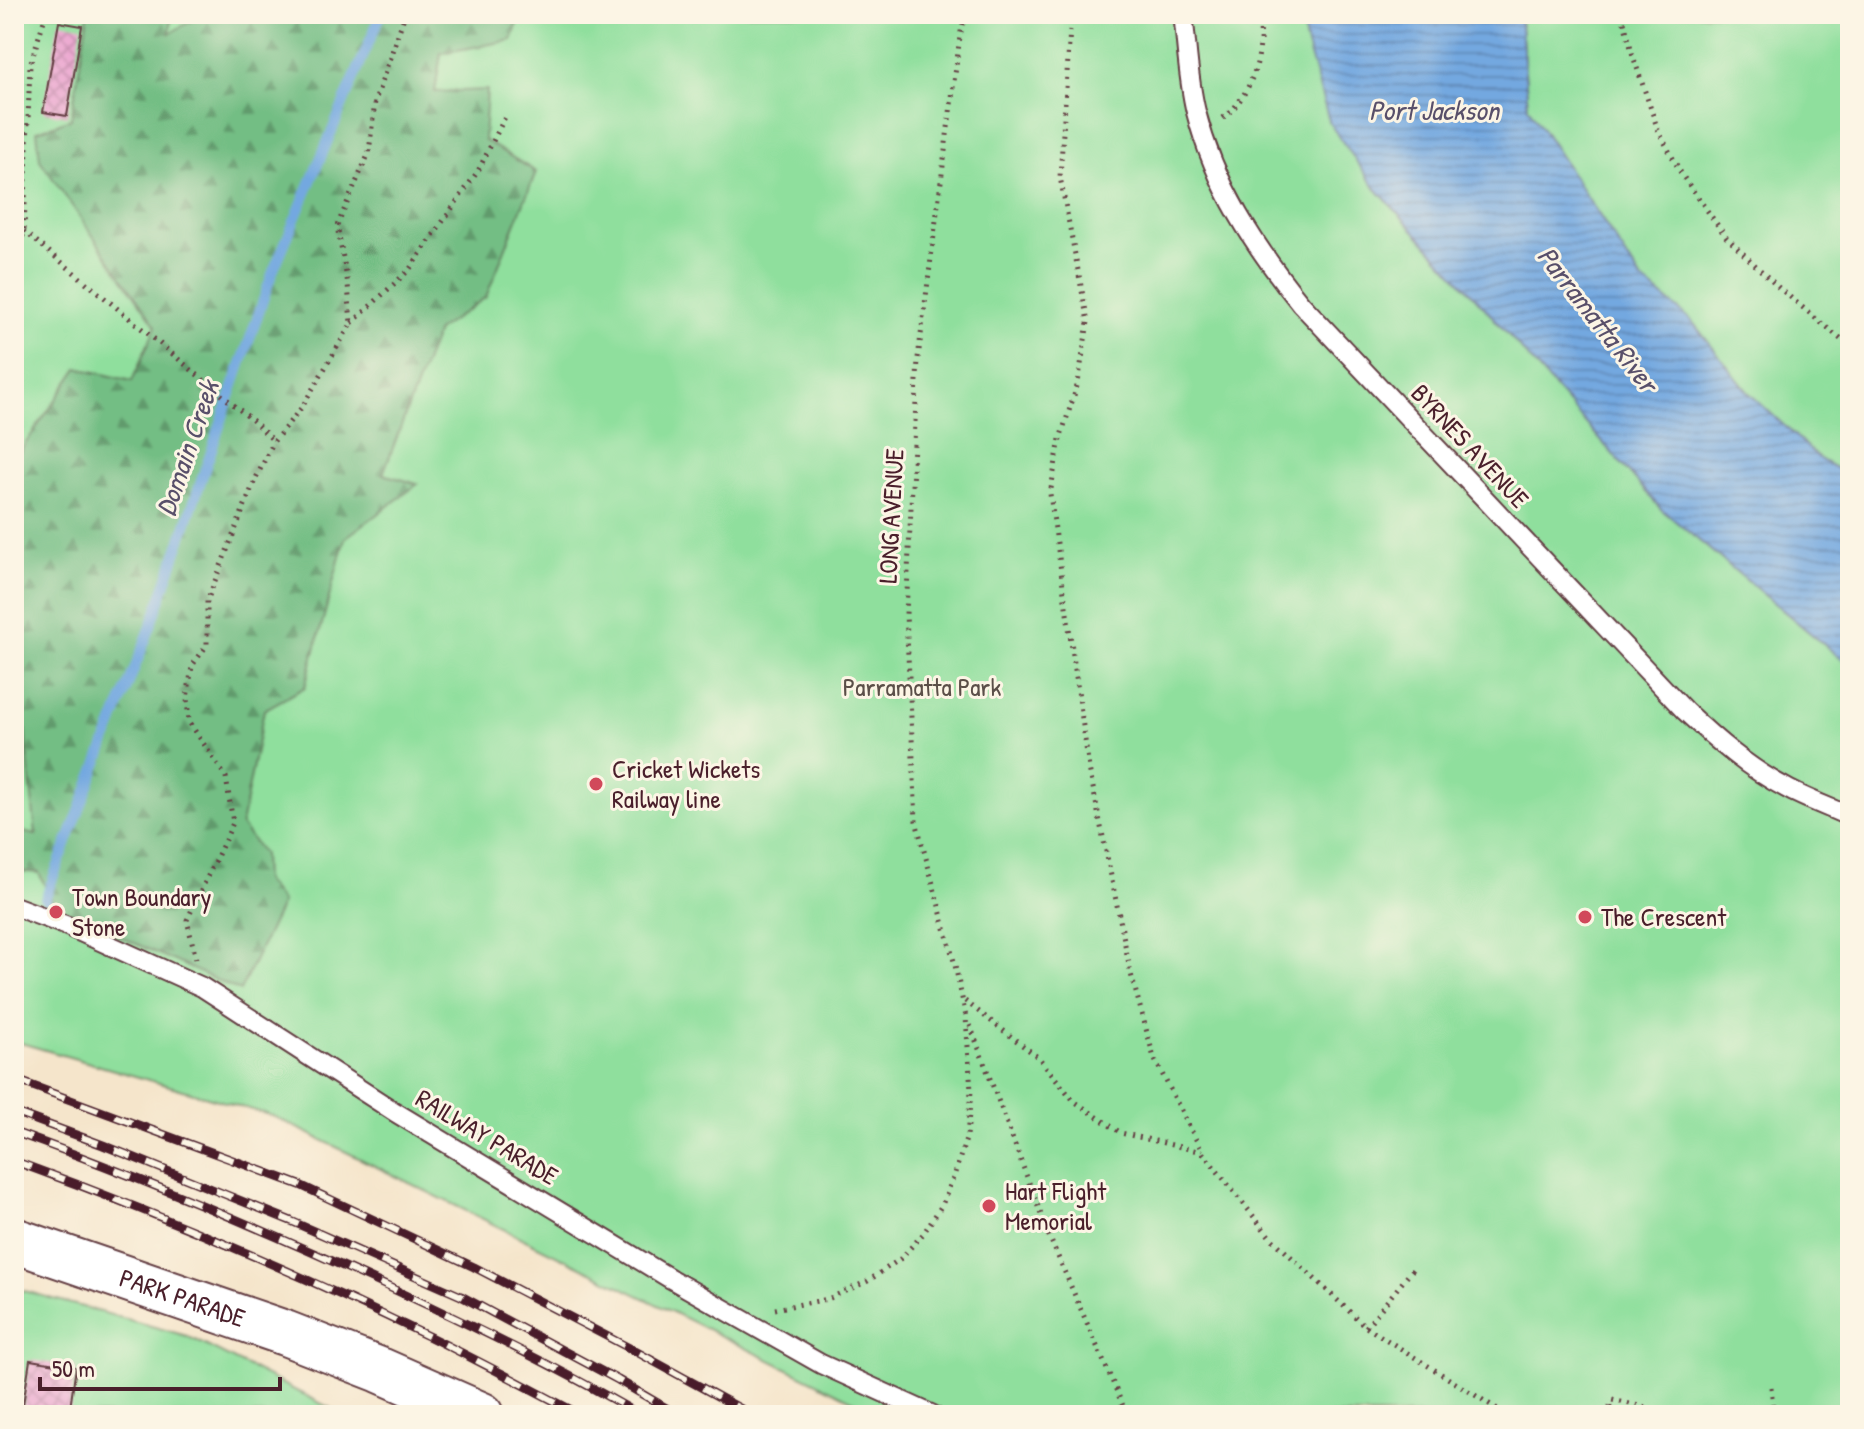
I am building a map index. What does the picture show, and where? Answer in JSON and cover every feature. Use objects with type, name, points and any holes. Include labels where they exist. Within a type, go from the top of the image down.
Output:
[{"type":"street","name":"PARK PARADE","points":[[14,1240],[285,1333],[482,1415]]},
{"type":"lane","name":"BYRNES AVENUE","points":[[1183,14],[1195,110],[1226,193],[1270,266],[1328,334],[1685,711],[1754,769],[1850,817]]},
{"type":"lane","name":"RAILWAY PARADE","points":[[14,906],[65,925],[202,987],[395,1112],[671,1279],[821,1364],[933,1415]]},
{"type":"path","points":[[14,276],[24,231],[30,65],[46,14]]},
{"type":"path","points":[[351,324],[348,284],[337,226],[369,153],[375,101],[405,14]]},
{"type":"path","name":"LONG AVENUE","points":[[763,1311],[828,1299],[868,1281],[900,1259],[923,1234],[942,1205],[967,1136],[971,1091],[966,1017],[916,821],[906,614],[918,358],[965,14]]},
{"type":"path","points":[[1071,14],[1060,177],[1088,322],[1078,383],[1060,439],[1050,494],[1089,768],[1131,974],[1154,1058],[1203,1153],[1270,1237],[1366,1327],[1507,1415]]},
{"type":"path","points":[[1203,133],[1230,113],[1251,82],[1259,52],[1260,14]]},
{"type":"path","points":[[1622,14],[1658,130],[1682,175],[1726,237],[1778,287],[1850,347]]},
{"type":"path","points":[[202,987],[187,920],[233,823],[226,777],[189,722],[187,699],[192,666],[207,645],[207,601],[255,480],[274,441],[302,407],[351,324],[409,270],[478,171],[505,117]]},
{"type":"path","points":[[24,231],[274,441]]},
{"type":"path","points":[[963,999],[1039,1058],[1074,1101],[1121,1133],[1203,1153]]},
{"type":"path","name":"LONG AVENUE","points":[[966,1017],[1049,1236],[1127,1415]]},
{"type":"path","points":[[1366,1327],[1414,1268]]},
{"type":"path","points":[[1771,1387],[1774,1415]]},
{"type":"path","points":[[1607,1415],[1612,1400],[1680,1415]]},
{"type":"green space","name":"Parramatta Park","points":[[14,14],[1301,14],[1306,42],[1377,190],[1661,509],[1850,666],[1850,1415],[882,1415],[273,1116],[14,1041]]},
{"type":"green space","points":[[88,14],[172,14],[170,33],[204,14],[521,14],[512,40],[441,53],[435,92],[487,90],[484,140],[536,172],[486,297],[437,331],[383,474],[418,484],[345,538],[305,687],[264,710],[241,825],[263,854],[264,880],[282,903],[240,991],[55,907],[39,873],[14,871],[14,830],[36,835],[14,630],[14,460],[78,368],[132,381],[156,326],[40,160],[37,131],[71,119]]},
{"type":"green space","points":[[1518,14],[1850,14],[1850,476],[1821,460],[1748,392],[1690,319],[1641,279],[1528,107]]},
{"type":"green space","points":[[14,1288],[187,1336],[344,1415],[14,1415]]},
{"type":"water","name":"Port Jackson","points":[[1301,14],[1518,14],[1528,107],[1641,279],[1690,319],[1748,392],[1821,460],[1850,476],[1850,666],[1661,509],[1377,190],[1330,124]]},
{"type":"building","points":[[59,22],[82,26],[67,116],[43,112]]},
{"type":"building","points":[[30,1360],[76,1367],[69,1415],[22,1411]]},
{"type":"waterway","name":"Domain Creek","points":[[45,899],[153,621],[272,274],[381,14]]},
{"type":"railway","points":[[14,1079],[300,1185],[474,1267],[752,1415]]},
{"type":"railway","points":[[14,1112],[291,1221],[461,1296],[678,1415]]},
{"type":"railway","points":[[14,1132],[157,1187],[344,1267],[517,1348],[640,1415]]},
{"type":"railway","points":[[14,1161],[224,1243],[327,1289],[449,1346],[581,1415]]},
{"type":"place","name":"Cricket Wickets Railway line","points":[[596,784]]},
{"type":"place","name":"Town Boundary Stone","points":[[56,912]]},
{"type":"place","name":"The Crescent","points":[[1585,917]]},
{"type":"place","name":"Hart Flight Memorial","points":[[989,1206]]},
{"type":"water label","name":"Parramatta River","points":[[1598,319]]}]
